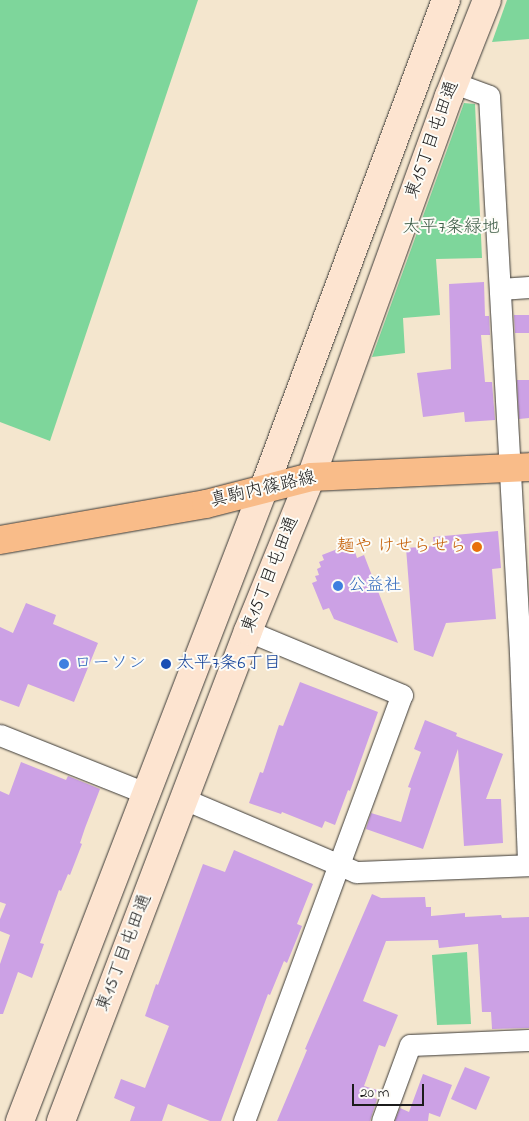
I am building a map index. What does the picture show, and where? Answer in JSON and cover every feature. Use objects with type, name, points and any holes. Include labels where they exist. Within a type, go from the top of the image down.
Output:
[{"type":"main road","name":"真駒内篠路線","points":[[0,540],[206,504],[310,477],[519,468]]},
{"type":"street","name":"東15丁目屯田通","points":[[20,1121],[145,792],[264,488],[446,0]]},
{"type":"street","name":"東15丁目屯田通","points":[[61,1121],[248,631],[310,477],[454,83],[487,0]]},
{"type":"street","points":[[184,799],[340,867],[356,872],[528,865],[519,468],[500,289],[489,96],[454,83]]},
{"type":"street","points":[[500,289],[529,287]]},
{"type":"street","points":[[244,1121],[340,867],[402,695],[248,631]]},
{"type":"street","points":[[0,735],[145,792]]},
{"type":"street","points":[[382,1121],[410,1045],[529,1040]]},
{"type":"green space","points":[[0,0],[198,0],[50,441],[0,422]]},
{"type":"green space","points":[[507,0],[529,0],[529,39],[492,42]]},
{"type":"green space","name":"太平7条緑地","points":[[464,103],[475,104],[482,258],[436,259],[440,315],[403,318],[405,353],[372,357]]},
{"type":"green space","points":[[467,952],[471,1024],[437,1025],[432,955]]},
{"type":"building","points":[[484,282],[485,316],[489,316],[490,335],[481,335],[485,382],[492,382],[495,420],[465,422],[464,412],[423,417],[417,373],[451,369],[449,284]]},
{"type":"building","points":[[514,315],[529,315],[529,333],[515,333]]},
{"type":"building","points":[[517,380],[529,380],[529,418],[519,419]]},
{"type":"building","points":[[498,531],[501,568],[492,569],[496,619],[446,623],[433,657],[414,650],[406,548],[434,546],[433,537]]},
{"type":"building","points":[[340,548],[342,552],[348,549],[350,554],[355,552],[357,558],[364,555],[398,643],[334,619],[329,608],[323,610],[312,583],[317,581],[315,576],[319,575],[317,569],[321,567],[319,562],[324,560],[322,555]]},
{"type":"building","points":[[26,603],[56,615],[53,624],[98,643],[74,702],[28,684],[19,707],[0,700],[0,627],[13,633]]},
{"type":"building","points":[[300,682],[378,712],[350,791],[348,790],[335,825],[325,821],[322,828],[282,812],[281,814],[249,803],[260,772],[263,773],[279,725],[283,726]]},
{"type":"building","points":[[425,720],[457,733],[456,736],[503,754],[486,799],[501,799],[503,843],[464,846],[458,749],[423,849],[366,829],[371,813],[401,822],[411,788],[408,787],[421,752],[414,749]]},
{"type":"building","points":[[21,762],[66,780],[68,776],[100,789],[70,875],[68,874],[61,891],[59,890],[40,943],[44,944],[32,978],[18,972],[3,1014],[0,1014],[0,964],[10,935],[0,931],[0,919],[6,904],[0,902],[0,791],[9,795]]},
{"type":"building","points":[[234,850],[313,884],[297,924],[302,926],[287,963],[284,961],[270,995],[268,994],[221,1121],[210,1121],[168,1104],[162,1121],[130,1121],[135,1107],[114,1098],[121,1079],[145,1088],[169,1026],[145,1016],[156,984],[158,985],[203,864],[225,872]]},
{"type":"building","points":[[372,894],[381,898],[425,897],[426,907],[431,907],[431,916],[465,913],[465,917],[501,915],[502,918],[529,917],[529,1028],[492,1029],[491,1012],[482,1012],[478,944],[439,948],[438,940],[386,941],[363,1001],[398,1015],[385,1047],[379,1045],[364,1086],[377,1090],[374,1098],[377,1099],[370,1121],[277,1121],[307,1050],[305,1049]]},
{"type":"building","points":[[465,1067],[490,1077],[476,1110],[451,1099]]},
{"type":"building","points":[[423,1074],[452,1085],[440,1117],[429,1113],[428,1121],[395,1121],[400,1108],[409,1112]]},
{"type":"place","name":"麺や けせらせら","points":[[477,547]]},
{"type":"place","name":"公益社","points":[[338,586]]},
{"type":"place","name":"ローソン","points":[[64,664]]},
{"type":"place","name":"太平7条6丁目","points":[[166,664]]}]
